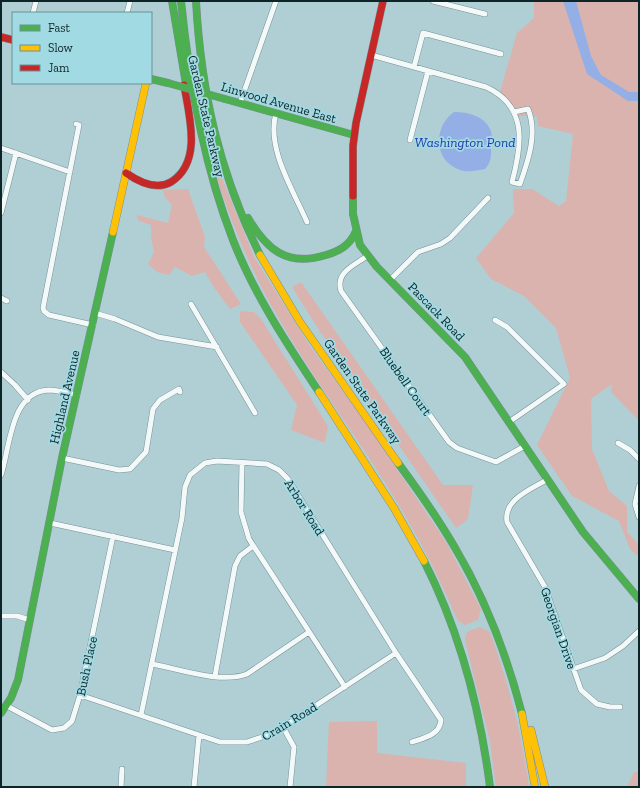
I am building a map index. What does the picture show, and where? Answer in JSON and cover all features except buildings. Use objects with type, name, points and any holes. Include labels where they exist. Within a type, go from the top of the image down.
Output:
[{"type":"main road","name":"Garden State Parkway","points":[[172,1],[178,46],[195,128],[205,168],[229,237],[278,329],[396,512],[418,551],[440,596],[455,632],[479,712],[490,787]]},
{"type":"main road","name":"Garden State Parkway","points":[[181,1],[189,68],[204,145],[214,182],[239,255]]},
{"type":"main road","name":"Garden State Parkway","points":[[196,1],[203,84],[223,166],[247,228],[279,288],[327,361],[436,515],[462,558],[491,619],[508,666],[526,731],[535,787]]},
{"type":"main road","name":"Pascack Road","points":[[383,1],[354,135],[353,206],[356,231],[360,245],[367,256],[465,357],[588,538],[639,599]]},
{"type":"main road","points":[[1,37],[12,40]]},
{"type":"main road","points":[[126,173],[145,184],[158,186],[175,180],[187,167],[190,151],[190,129],[178,46]]},
{"type":"main road","name":"Linwood Avenue East","points":[[152,79],[225,98],[354,135]]},
{"type":"main road","name":"Highland Avenue","points":[[1,713],[7,706],[17,685],[62,458],[96,313],[146,84]]},
{"type":"main road","points":[[223,166],[253,227],[267,245],[277,253],[288,258],[301,260],[320,258],[345,247],[350,242],[356,231]]},
{"type":"main road","points":[[508,666],[523,698],[545,787]]},
{"type":"main road","points":[[479,712],[485,787]]},
{"type":"street","points":[[32,12],[36,1]]},
{"type":"street","points":[[127,12],[130,1]]},
{"type":"street","points":[[240,103],[276,1]]},
{"type":"street","points":[[433,1],[485,14]]},
{"type":"street","points":[[414,67],[423,33],[501,54]]},
{"type":"street","points":[[371,55],[493,91],[505,99],[514,112],[518,126],[520,147],[512,182],[520,184],[529,159],[532,141],[530,115],[528,109],[514,112]]},
{"type":"street","points":[[410,140],[428,71]]},
{"type":"street","points":[[276,113],[273,129],[275,146],[307,222]]},
{"type":"street","points":[[76,124],[80,124],[42,304],[44,311],[49,315],[93,325]]},
{"type":"street","points":[[1,148],[70,172]]},
{"type":"street","points":[[1,213],[16,153]]},
{"type":"street","points":[[390,280],[418,252],[441,244],[450,238],[488,198]]},
{"type":"street","name":"Bluebell Court","points":[[367,256],[350,267],[343,275],[340,283],[341,291],[449,442],[457,448],[496,462],[525,446]]},
{"type":"street","points":[[1,298],[7,301]]},
{"type":"street","points":[[191,304],[255,413]]},
{"type":"street","points":[[96,313],[115,319],[158,337],[217,347]]},
{"type":"street","points":[[495,320],[507,327],[564,384],[509,422]]},
{"type":"street","points":[[1,372],[16,385],[28,400]]},
{"type":"street","points":[[62,458],[119,470],[130,469],[146,452],[152,414],[156,404],[179,389],[180,392]]},
{"type":"street","points":[[1,475],[15,420],[18,412],[28,400],[36,394],[49,390],[77,395]]},
{"type":"street","points":[[618,443],[630,450],[639,459]]},
{"type":"street","name":"Arbor Road","points":[[141,715],[182,518],[185,487],[190,475],[200,466],[212,462],[273,466],[288,479],[396,653],[441,720],[441,727],[437,732],[412,742]]},
{"type":"street","points":[[242,463],[241,512],[246,532],[253,546],[345,687]]},
{"type":"street","name":"Georgian Drive","points":[[548,479],[513,501],[508,508],[506,517],[545,587],[581,690],[591,700],[604,706],[620,707]]},
{"type":"street","points":[[639,486],[635,504],[639,517]]},
{"type":"street","points":[[50,523],[175,550]]},
{"type":"street","name":"Bush Place","points":[[7,706],[43,726],[59,730],[72,721],[80,695],[113,536]]},
{"type":"street","points":[[215,676],[235,566],[240,556],[253,546]]},
{"type":"street","points":[[1,616],[17,616],[30,620]]},
{"type":"street","points":[[573,669],[605,658],[623,646],[639,631]]},
{"type":"street","points":[[152,664],[215,676],[234,678],[247,674],[309,632]]},
{"type":"street","name":"Crain Road","points":[[80,695],[220,742],[237,744],[258,740],[283,727],[396,653]]},
{"type":"street","points":[[283,727],[294,747],[290,787]]},
{"type":"street","points":[[194,787],[199,735]]},
{"type":"street","points":[[121,787],[122,769]]},
{"type":"shaded area","points":[[534,1],[639,1],[639,421],[611,392],[612,384],[591,399],[592,449],[609,491],[627,506],[627,532],[639,545],[639,557],[630,549],[619,521],[572,496],[537,445],[570,378],[556,328],[524,296],[491,279],[476,258],[514,213],[513,189],[532,189],[559,206],[566,201],[573,134],[538,126],[537,117],[531,115],[516,117],[499,95],[517,33],[534,18]]},
{"type":"shaded area","points":[[217,166],[254,257],[310,346],[363,419],[446,542],[481,609],[478,620],[465,625],[458,621],[430,561],[396,500],[311,371],[279,319],[250,264],[234,226],[213,167]]},
{"type":"shaded area","points":[[188,189],[205,237],[204,247],[241,304],[230,309],[213,286],[205,272],[192,276],[175,267],[169,275],[157,272],[148,264],[154,252],[151,238],[151,225],[137,220],[137,215],[168,223],[172,204],[165,198],[163,190]]},
{"type":"shaded area","points":[[301,282],[443,485],[473,485],[468,519],[456,528],[319,330],[292,287]]},
{"type":"shaded area","points":[[240,311],[254,312],[261,319],[328,426],[325,443],[291,430],[297,405],[240,322]]},
{"type":"shaded area","points":[[480,627],[490,632],[503,670],[514,708],[529,787],[496,787],[490,742],[465,640],[468,632]]},
{"type":"shaded area","points":[[377,721],[377,753],[466,763],[466,787],[326,787],[329,722]]},
{"type":"shaded area","points":[[634,772],[639,772],[639,787],[627,787]]},
{"type":"water","points":[[563,1],[576,1],[591,56],[601,75],[629,92],[639,92],[639,101],[628,101],[587,74]]},
{"type":"water","name":"Washington Pond","points":[[454,112],[465,113],[480,118],[490,129],[492,135],[491,158],[485,169],[472,171],[460,170],[451,166],[441,152],[439,143],[442,126],[447,118]]},
{"type":"traffic: fast","points":[[172,1],[187,90]]},
{"type":"traffic: fast","points":[[181,1],[193,92],[205,152],[222,211],[241,260],[261,299],[283,337],[319,392]]},
{"type":"traffic: fast","points":[[196,1],[202,67],[214,131],[233,193],[260,255]]},
{"type":"traffic: fast","points":[[152,79],[168,83]]},
{"type":"traffic: fast","points":[[168,83],[225,99]]},
{"type":"traffic: fast","points":[[225,99],[354,135]]},
{"type":"traffic: fast","points":[[353,196],[353,214],[360,245],[377,267],[465,357],[583,532],[639,599]]},
{"type":"traffic: fast","points":[[248,218],[255,229],[271,247],[289,257],[300,259],[312,258],[336,252],[348,244],[356,231]]},
{"type":"traffic: fast","points":[[1,713],[11,698],[18,680],[62,458],[113,232]]},
{"type":"traffic: fast","points":[[398,463],[441,525],[476,586],[502,649],[522,714]]},
{"type":"traffic: fast","points":[[424,561],[448,615],[467,671],[481,728],[490,787]]},
{"type":"traffic: slow","points":[[113,232],[146,84]]},
{"type":"traffic: slow","points":[[260,255],[300,322],[398,463]]},
{"type":"traffic: slow","points":[[319,392],[394,508],[424,561]]},
{"type":"traffic: slow","points":[[522,714],[535,787]]},
{"type":"traffic: slow","points":[[531,730],[545,787]]},
{"type":"traffic: jam","points":[[353,196],[353,146],[356,123],[383,1]]},
{"type":"traffic: jam","points":[[1,37],[12,40]]},
{"type":"traffic: jam","points":[[126,173],[142,182],[159,186],[171,182],[181,173],[187,163],[191,137],[191,124],[184,85]]}]
